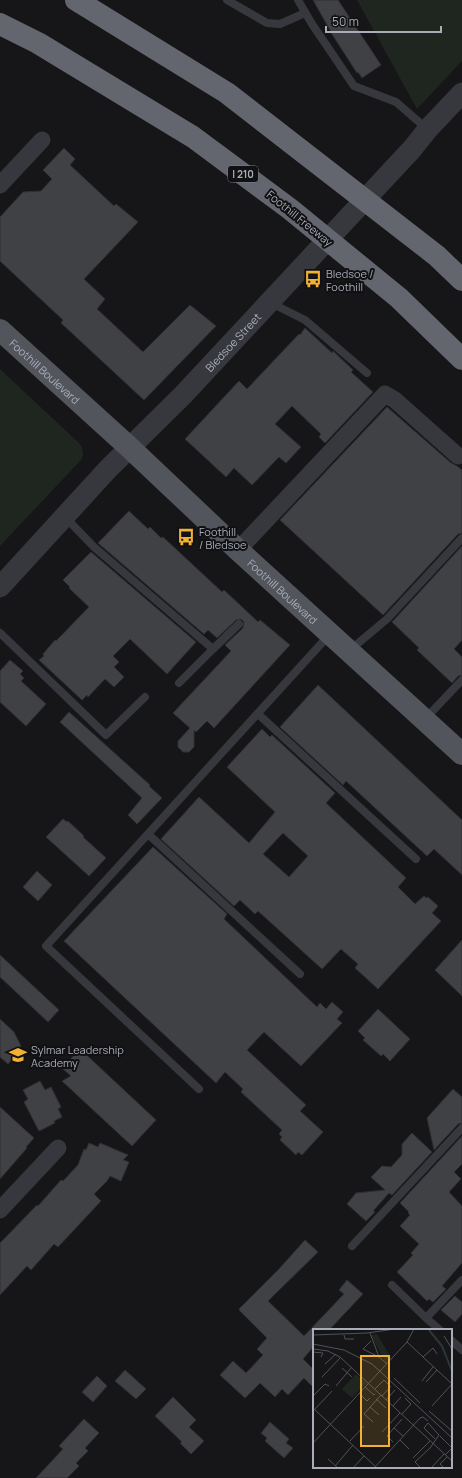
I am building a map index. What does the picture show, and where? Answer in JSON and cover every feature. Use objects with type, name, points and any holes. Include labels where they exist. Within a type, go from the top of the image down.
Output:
[{"type":"highway","points":[[76,0],[227,93],[437,256],[462,280]]},
{"type":"highway","name":"Foothill Freeway","points":[[0,24],[38,43],[193,137],[290,209],[393,293],[462,359]]},
{"type":"main road","name":"Foothill Boulevard","points":[[0,330],[130,447],[238,550],[462,754]]},
{"type":"street","name":"Bledsoe Street","points":[[0,587],[130,447],[183,395],[287,281],[412,149],[428,129],[462,93]]},
{"type":"street","points":[[0,185],[42,140]]},
{"type":"street","points":[[238,550],[385,394],[395,400],[458,456]]},
{"type":"street","points":[[0,1210],[58,1148]]},
{"type":"lane","points":[[227,0],[267,23],[280,24],[305,13]]},
{"type":"lane","points":[[298,0],[305,13],[354,86],[396,102],[428,129]]},
{"type":"lane","points":[[269,302],[306,320],[367,373]]},
{"type":"lane","points":[[65,517],[94,547],[213,649]]},
{"type":"lane","points":[[349,650],[387,619],[462,538]]},
{"type":"lane","points":[[179,683],[239,624]]},
{"type":"lane","points":[[0,633],[106,735],[145,697]]},
{"type":"lane","points":[[199,1089],[46,946],[331,634]]},
{"type":"lane","points":[[425,720],[462,680]]},
{"type":"lane","points":[[258,714],[416,859]]},
{"type":"lane","points":[[148,834],[300,974]]},
{"type":"lane","points":[[352,1246],[462,1128]]},
{"type":"lane","points":[[426,1318],[462,1280]]},
{"type":"lane","points":[[392,1285],[439,1329]]},
{"type":"lane","points":[[452,1341],[462,1350]]},
{"type":"shaded area","points":[[357,0],[462,0],[462,61],[417,109]]},
{"type":"shaded area","points":[[0,369],[79,443],[83,453],[81,460],[0,546]]},
{"type":"building","points":[[313,0],[338,0],[381,65],[362,78],[358,72],[357,73],[330,31],[331,32]]},
{"type":"building","points":[[64,148],[75,159],[70,165],[114,206],[116,204],[138,222],[84,279],[105,299],[97,309],[143,352],[190,305],[216,326],[144,400],[61,323],[63,320],[0,261],[0,217],[23,192],[41,191],[52,179],[43,170]]},
{"type":"building","points":[[305,328],[332,353],[333,351],[353,370],[351,372],[373,392],[325,443],[319,437],[321,434],[292,406],[275,424],[301,447],[286,463],[279,457],[252,485],[234,468],[226,477],[185,439],[239,381],[247,389]]},
{"type":"building","points":[[387,407],[451,463],[462,470],[462,533],[458,534],[383,615],[280,520]]},
{"type":"building","points":[[129,511],[148,529],[150,527],[161,538],[163,537],[222,592],[224,590],[258,622],[260,620],[290,645],[214,728],[207,721],[196,732],[194,730],[194,747],[189,752],[183,752],[178,747],[178,741],[190,728],[173,713],[231,651],[225,645],[243,628],[244,622],[241,619],[236,620],[217,638],[208,630],[204,634],[98,543]]},
{"type":"building","points":[[462,546],[462,640],[454,649],[462,657],[462,675],[458,676],[452,683],[417,650],[419,648],[392,622]]},
{"type":"building","points":[[91,552],[196,642],[167,674],[130,639],[113,656],[119,662],[114,667],[124,677],[114,687],[105,679],[88,697],[87,695],[82,700],[39,660],[44,656],[43,654],[55,640],[56,641],[89,607],[69,588],[70,587],[63,580]]},
{"type":"building","points":[[10,660],[23,671],[20,674],[24,678],[21,681],[46,704],[26,726],[0,702],[0,671]]},
{"type":"building","points":[[318,685],[462,820],[462,875],[434,849],[427,856],[346,781],[343,785],[280,727]]},
{"type":"building","points":[[69,712],[150,785],[149,786],[162,798],[137,824],[128,815],[142,798],[60,722]]},
{"type":"building","points":[[262,729],[270,737],[272,735],[335,793],[326,803],[406,878],[398,887],[415,904],[424,896],[426,898],[428,897],[438,906],[432,913],[441,921],[378,989],[355,968],[358,964],[341,949],[322,969],[258,911],[255,914],[240,900],[234,906],[161,839],[199,797],[249,843],[275,812],[227,767]],"holes":[[[283,833],[308,856],[289,877],[263,854]]]},
{"type":"building","points":[[63,819],[67,822],[68,821],[106,858],[89,876],[46,837]]},
{"type":"building","points":[[153,847],[227,914],[224,919],[317,1007],[320,1003],[326,1009],[332,1002],[343,1012],[337,1019],[342,1023],[301,1066],[264,1032],[247,1050],[306,1105],[300,1111],[323,1132],[302,1155],[298,1152],[296,1155],[280,1140],[282,1137],[279,1134],[282,1130],[241,1092],[243,1089],[225,1072],[216,1083],[64,941]]},
{"type":"building","points":[[37,871],[52,885],[38,901],[23,887]]},
{"type":"building","points":[[462,940],[462,996],[435,970]]},
{"type":"building","points":[[0,955],[59,1010],[48,1022],[0,977]]},
{"type":"building","points":[[378,1009],[410,1039],[390,1061],[383,1054],[381,1056],[363,1040],[365,1038],[358,1031]]},
{"type":"building","points":[[0,1019],[14,1032],[21,1046],[14,1053],[16,1055],[8,1064],[0,1057]]},
{"type":"building","points":[[80,1049],[156,1120],[132,1146],[62,1081],[71,1076],[62,1068]]},
{"type":"building","points":[[40,1081],[45,1090],[51,1087],[61,1107],[58,1109],[62,1117],[54,1121],[55,1123],[39,1131],[24,1102],[28,1099],[23,1090]]},
{"type":"building","points":[[453,1089],[462,1097],[462,1123],[458,1124],[434,1150],[427,1118]]},
{"type":"building","points":[[0,1107],[34,1138],[0,1179]]},
{"type":"building","points":[[412,1133],[432,1152],[392,1195],[389,1193],[373,1211],[375,1212],[366,1221],[347,1204],[356,1193],[385,1190],[371,1177],[382,1166],[391,1167],[402,1155],[402,1144]]},
{"type":"building","points":[[462,1136],[462,1164],[454,1172],[461,1179],[449,1192],[462,1206],[462,1263],[442,1286],[446,1289],[433,1302],[429,1299],[427,1301],[397,1272],[413,1255],[411,1253],[419,1244],[400,1226],[410,1215],[400,1203]]},
{"type":"building","points":[[89,1143],[98,1147],[100,1143],[128,1155],[123,1160],[129,1162],[121,1181],[110,1176],[94,1194],[101,1201],[58,1247],[54,1244],[31,1270],[27,1266],[0,1295],[0,1243],[37,1205],[38,1206],[61,1180],[63,1181],[78,1165],[84,1149],[86,1150]]},
{"type":"building","points":[[305,1240],[318,1252],[268,1301],[304,1336],[344,1294],[339,1290],[347,1280],[363,1294],[330,1329],[313,1329],[313,1347],[303,1359],[313,1369],[313,1387],[304,1378],[288,1395],[282,1389],[275,1397],[260,1383],[245,1398],[220,1375],[233,1361],[246,1373],[263,1355],[257,1349],[267,1338],[239,1309],[279,1269]]},
{"type":"building","points":[[455,1296],[462,1302],[462,1314],[455,1322],[441,1310]]},
{"type":"building","points":[[125,1370],[146,1389],[136,1399],[115,1381]]},
{"type":"building","points":[[97,1376],[107,1386],[93,1402],[82,1392]]},
{"type":"building","points":[[173,1397],[196,1420],[189,1427],[204,1441],[191,1454],[180,1443],[182,1442],[155,1416]]},
{"type":"building","points":[[84,1419],[99,1433],[85,1448],[88,1451],[76,1463],[79,1466],[67,1478],[36,1478],[63,1449],[59,1446]]},
{"type":"building","points":[[270,1422],[289,1439],[286,1443],[293,1448],[284,1458],[265,1441],[267,1438],[261,1433]]},
{"type":"place","name":"Bledsoe / Foothill","points":[[313,279]]},
{"type":"place","name":"Foothill / Bledsoe","points":[[186,537]]},
{"type":"place","name":"Sylmar Leadership Academy","points":[[18,1055]]}]
